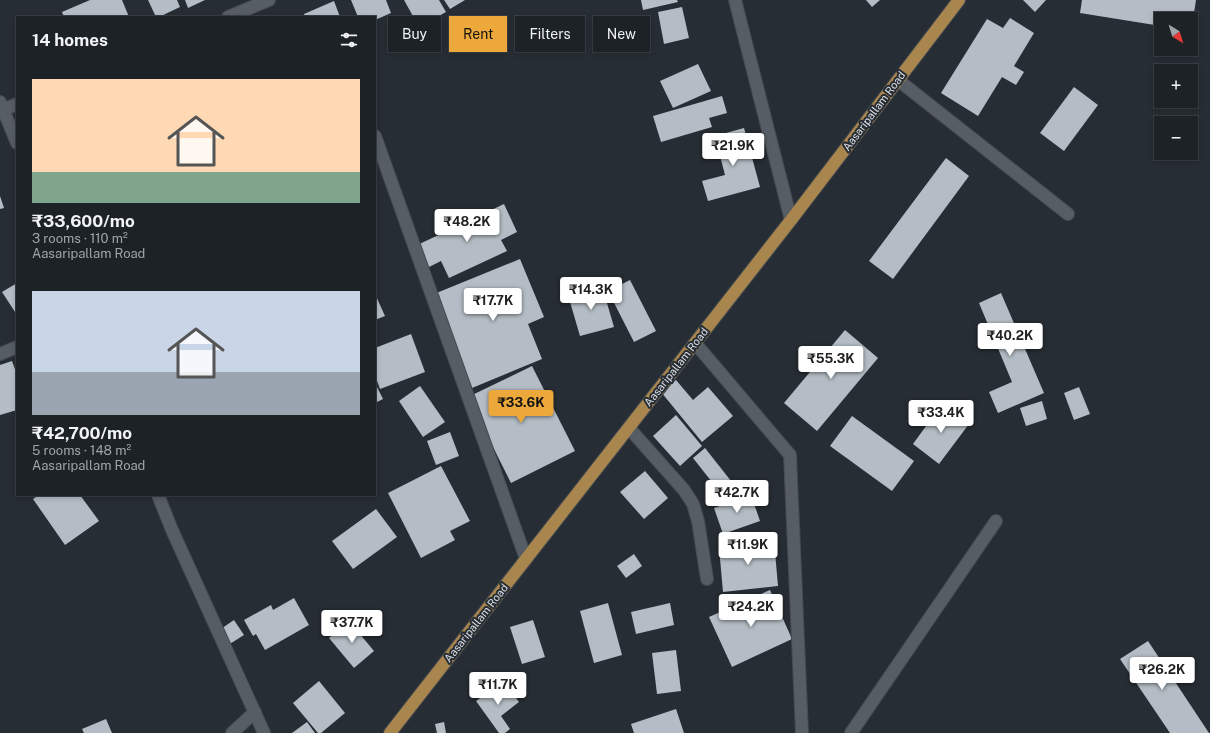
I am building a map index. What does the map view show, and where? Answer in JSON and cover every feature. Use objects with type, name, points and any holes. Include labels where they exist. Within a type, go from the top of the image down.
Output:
[{"type":"main road","name":"Aasaripallam Road","points":[[390,733],[791,220],[959,0]]},
{"type":"street","points":[[230,16],[270,0]]},
{"type":"street","points":[[735,0],[791,220]]},
{"type":"street","points":[[898,80],[1068,214]]},
{"type":"street","points":[[16,104],[2,106],[16,141]]},
{"type":"street","points":[[376,139],[526,559]]},
{"type":"street","points":[[695,343],[790,456],[802,733]]},
{"type":"street","points":[[0,354],[16,347]]},
{"type":"street","points":[[629,428],[684,490],[693,504],[698,521],[707,579]]},
{"type":"street","points":[[158,496],[172,530],[264,733]]},
{"type":"street","points":[[851,733],[996,521]]},
{"type":"street","points":[[232,733],[255,712]]},
{"type":"building","points":[[90,0],[122,0],[129,16],[64,16],[62,12]]},
{"type":"building","points":[[148,0],[177,0],[180,7],[161,16],[156,16]]},
{"type":"building","points":[[185,0],[205,0],[188,8]]},
{"type":"building","points":[[351,0],[386,0],[391,13],[376,20],[376,16],[358,16]]},
{"type":"building","points":[[404,0],[439,0],[446,12],[439,16],[413,16]]},
{"type":"building","points":[[444,0],[465,0],[450,9]]},
{"type":"building","points":[[641,0],[677,0],[678,2],[643,10]]},
{"type":"building","points":[[866,0],[880,0],[872,7]]},
{"type":"building","points":[[1023,0],[1046,0],[1035,12]]},
{"type":"building","points":[[1082,0],[1196,0],[1194,12],[1154,12],[1154,25],[1080,13]]},
{"type":"building","points":[[334,1],[340,16],[305,16],[304,14]]},
{"type":"building","points":[[682,7],[689,38],[664,44],[658,12]]},
{"type":"building","points":[[1010,18],[1034,33],[1014,66],[1024,72],[1016,85],[1002,77],[978,116],[941,93],[987,19],[1003,28]]},
{"type":"building","points":[[698,64],[711,91],[673,108],[660,81]]},
{"type":"building","points":[[1074,87],[1098,105],[1064,151],[1040,133]]},
{"type":"building","points":[[722,96],[727,113],[709,118],[712,127],[661,142],[653,116]]},
{"type":"building","points":[[744,128],[760,187],[708,201],[702,181],[725,175],[715,136]]},
{"type":"building","points":[[946,158],[969,176],[893,279],[869,261]]},
{"type":"building","points":[[0,196],[4,208],[0,209]]},
{"type":"building","points":[[504,204],[517,232],[501,240],[507,251],[449,278],[441,261],[421,271],[411,248]]},
{"type":"building","points":[[520,259],[544,317],[528,324],[542,359],[472,388],[434,294]]},
{"type":"building","points":[[630,280],[656,331],[634,342],[608,291]]},
{"type":"building","points":[[16,284],[16,313],[2,292]]},
{"type":"building","points":[[602,286],[614,327],[580,336],[568,295]]},
{"type":"building","points":[[1001,293],[1044,393],[998,413],[989,392],[1012,382],[979,303]]},
{"type":"building","points":[[376,296],[385,316],[376,320]]},
{"type":"building","points":[[845,330],[878,358],[817,431],[784,403]]},
{"type":"building","points":[[411,334],[425,372],[380,389],[376,378],[376,348]]},
{"type":"building","points":[[12,361],[16,372],[16,410],[0,415],[0,365]]},
{"type":"building","points":[[532,366],[575,451],[511,483],[468,397]]},
{"type":"building","points":[[676,380],[693,400],[708,387],[733,416],[702,442],[661,392]]},
{"type":"building","points":[[376,385],[383,399],[376,402]]},
{"type":"building","points":[[420,386],[445,422],[423,437],[399,401]]},
{"type":"building","points":[[1079,387],[1090,414],[1074,420],[1064,393]]},
{"type":"building","points":[[1042,401],[1047,419],[1026,426],[1020,408]]},
{"type":"building","points":[[942,404],[969,424],[939,464],[913,444]]},
{"type":"building","points":[[676,415],[702,446],[680,466],[653,436]]},
{"type":"building","points":[[852,416],[914,461],[892,491],[830,446]]},
{"type":"building","points":[[450,432],[459,456],[436,465],[427,441]]},
{"type":"building","points":[[705,448],[731,481],[719,491],[693,458]]},
{"type":"building","points":[[441,466],[470,521],[450,531],[455,540],[421,558],[388,493]]},
{"type":"building","points":[[645,471],[668,498],[644,519],[620,492]]},
{"type":"building","points":[[751,495],[760,521],[723,534],[714,508]]},
{"type":"building","points":[[38,496],[81,496],[99,521],[65,545],[33,499]]},
{"type":"building","points":[[376,509],[397,537],[353,569],[332,541]]},
{"type":"building","points":[[774,541],[778,586],[723,592],[719,547]]},
{"type":"building","points":[[634,554],[642,566],[626,578],[617,566]]},
{"type":"building","points":[[770,590],[792,639],[732,667],[709,617]]},
{"type":"building","points":[[294,598],[309,625],[265,650],[256,634],[253,636],[244,620],[271,605],[273,610]]},
{"type":"building","points":[[608,603],[622,655],[594,663],[580,611]]},
{"type":"building","points":[[670,603],[674,625],[636,634],[631,612]]},
{"type":"building","points":[[234,620],[244,635],[225,647],[215,633]]},
{"type":"building","points":[[533,620],[545,657],[522,664],[510,627]]},
{"type":"building","points":[[349,621],[374,651],[354,668],[329,638]]},
{"type":"building","points":[[1148,641],[1209,733],[1170,733],[1120,659]]},
{"type":"building","points":[[676,650],[681,691],[657,694],[652,653]]},
{"type":"building","points":[[319,681],[345,713],[321,733],[318,733],[293,703]]},
{"type":"building","points":[[504,681],[519,702],[501,716],[510,729],[505,733],[499,733],[476,701]]},
{"type":"building","points":[[676,709],[684,733],[634,733],[631,724]]},
{"type":"building","points":[[106,719],[112,733],[84,733],[82,729]]},
{"type":"building","points":[[307,722],[315,733],[292,733]]},
{"type":"building","points":[[444,722],[446,733],[437,733],[435,724]]}]
